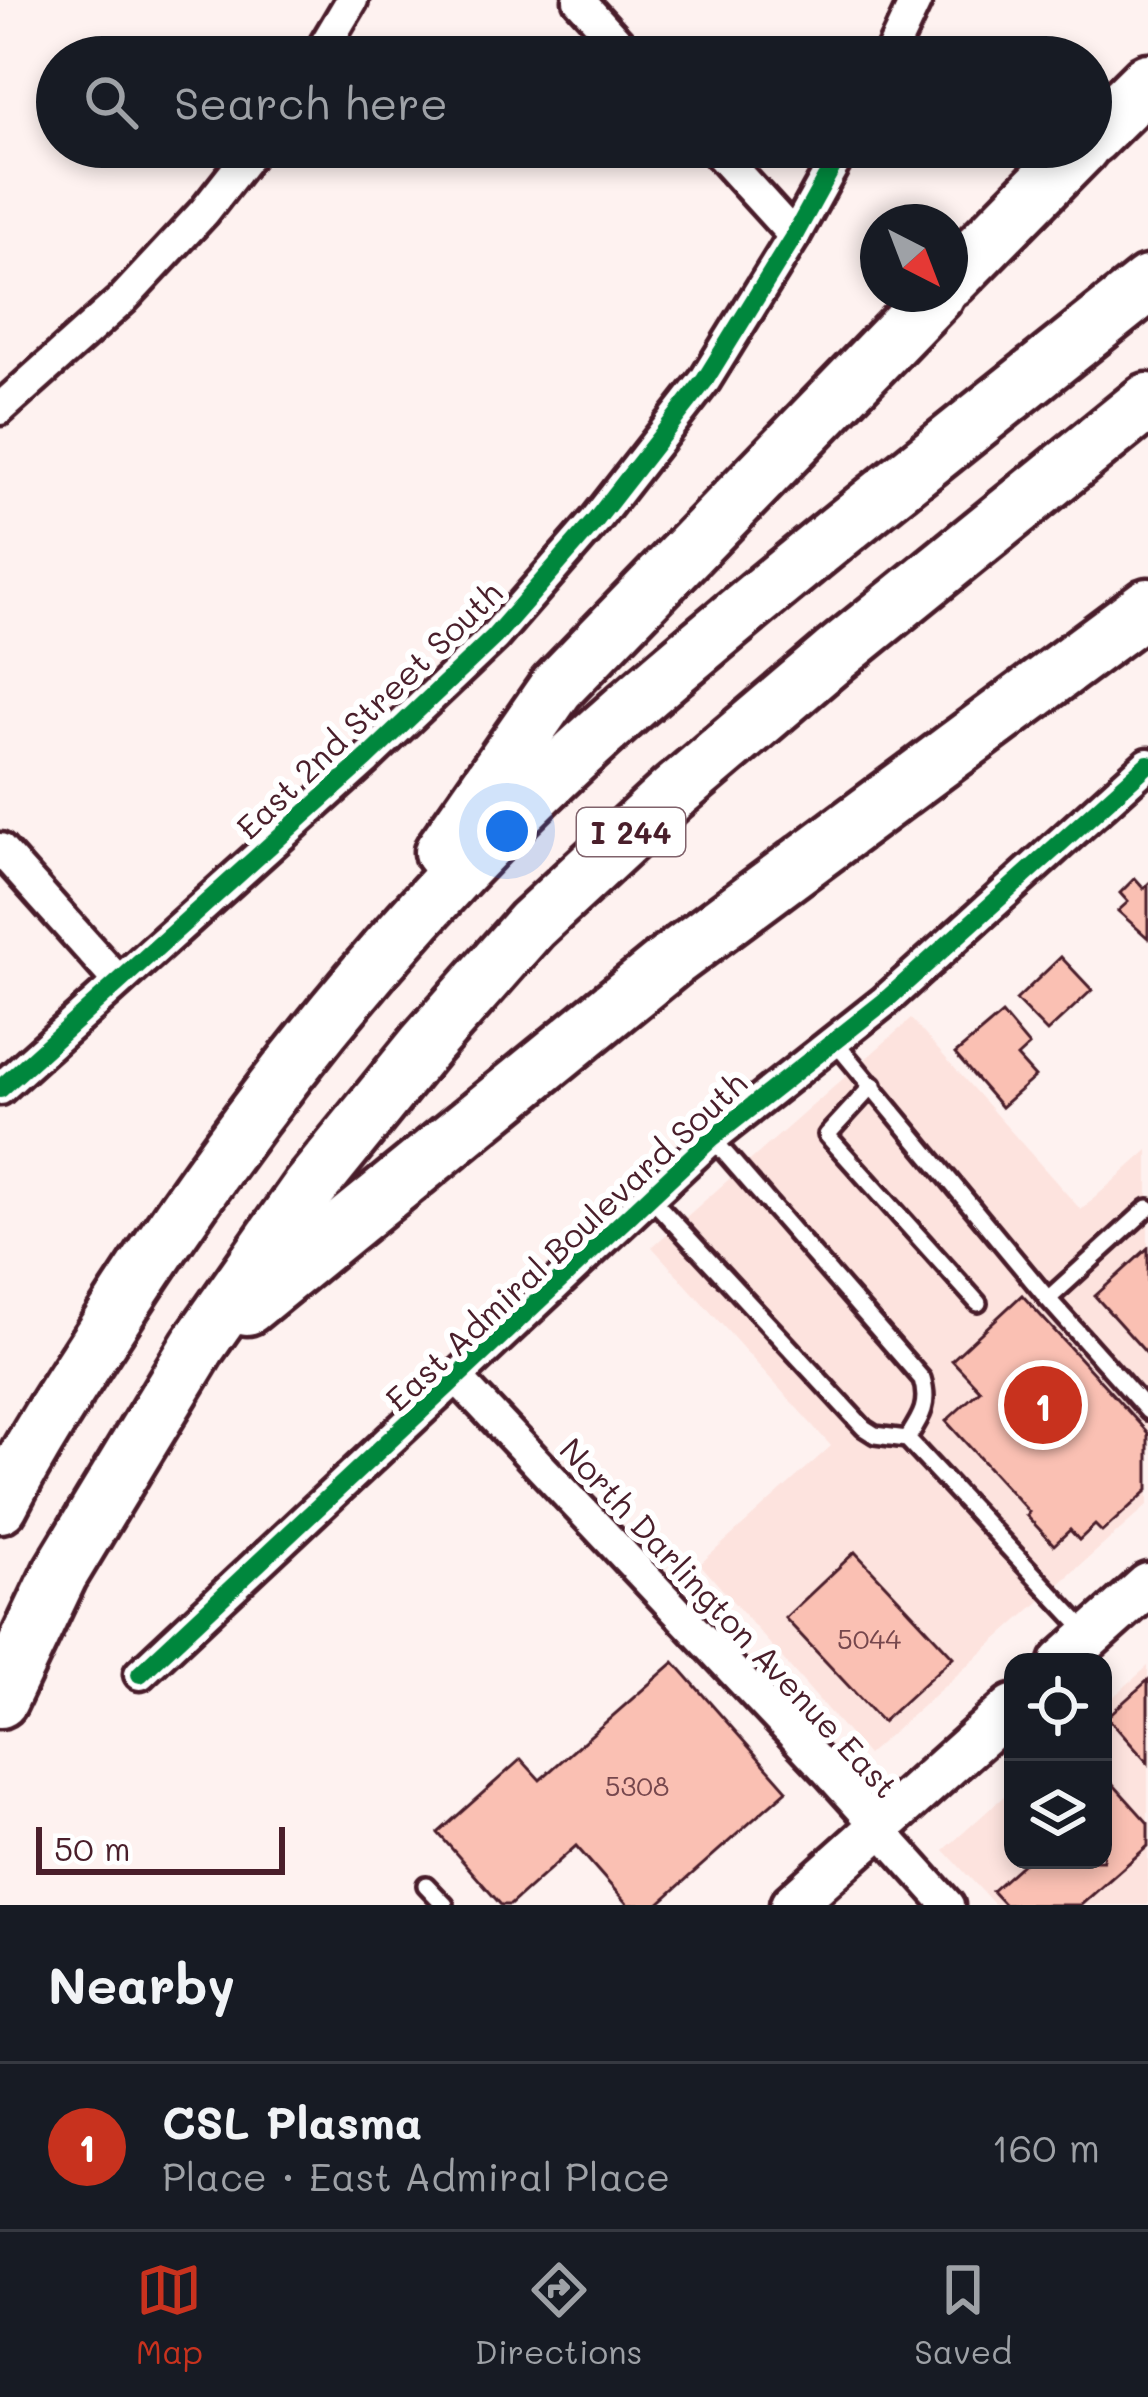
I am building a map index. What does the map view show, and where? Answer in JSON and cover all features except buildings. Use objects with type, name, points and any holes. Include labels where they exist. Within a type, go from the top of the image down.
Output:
[{"type":"highway","points":[[1112,116],[1148,81]]},
{"type":"highway","points":[[968,262],[1060,168]]},
{"type":"highway","name":"I 244","points":[[0,1505],[31,1444],[192,1196],[402,932],[506,823],[625,711],[1148,284]]},
{"type":"highway","points":[[299,1057],[556,688],[920,312]]},
{"type":"highway","name":"I 244","points":[[0,1700],[60,1574],[198,1346],[309,1188],[531,925],[672,794],[834,656],[1148,401]]},
{"type":"highway","points":[[198,1346],[672,960],[1148,605]]},
{"type":"main road","points":[[1077,1649],[1148,1585]]},
{"type":"main road","points":[[792,1905],[1004,1714]]},
{"type":"street","points":[[331,36],[352,0]]},
{"type":"street","points":[[579,0],[612,36]]},
{"type":"street","points":[[899,36],[916,0]]},
{"type":"street","points":[[0,409],[123,299],[239,168]]},
{"type":"street","points":[[732,168],[794,236]]},
{"type":"street","name":"East 2nd Street South","points":[[0,1089],[494,637],[595,520],[705,380],[831,168]]},
{"type":"street","name":"East Admiral Boulevard South","points":[[140,1674],[712,1138],[885,1001],[1148,764]]},
{"type":"street","points":[[0,849],[118,980]]},
{"type":"street","name":"North Darlington Avenue East","points":[[458,1379],[948,1905]]},
{"type":"lane","points":[[834,1041],[1048,1299],[1148,1411]]},
{"type":"lane","points":[[872,1085],[827,1135],[978,1303]]},
{"type":"lane","points":[[712,1138],[922,1378],[925,1412],[907,1438]]},
{"type":"lane","points":[[650,1197],[864,1428],[874,1436],[907,1438],[1077,1649]]},
{"type":"lane","points":[[1048,1299],[1148,1208]]},
{"type":"lane","points":[[426,1885],[445,1905]]},
{"type":"shaded area","points":[[911,1019],[1081,1210],[1148,1150],[1148,1505],[867,1755],[700,1564],[831,1446],[652,1247]]},
{"type":"shaded area","points":[[1148,1666],[1148,1905],[995,1905],[944,1850],[1004,1796],[1004,1869],[1112,1869],[1112,1698]]},
{"type":"cycle path","points":[[0,1089],[494,637],[595,521],[705,380],[831,168]]},
{"type":"cycle path","points":[[140,1674],[712,1138],[885,1001],[1148,764]]},
{"type":"place","name":"CSL Plasma","points":[[1043,1405]]}]
